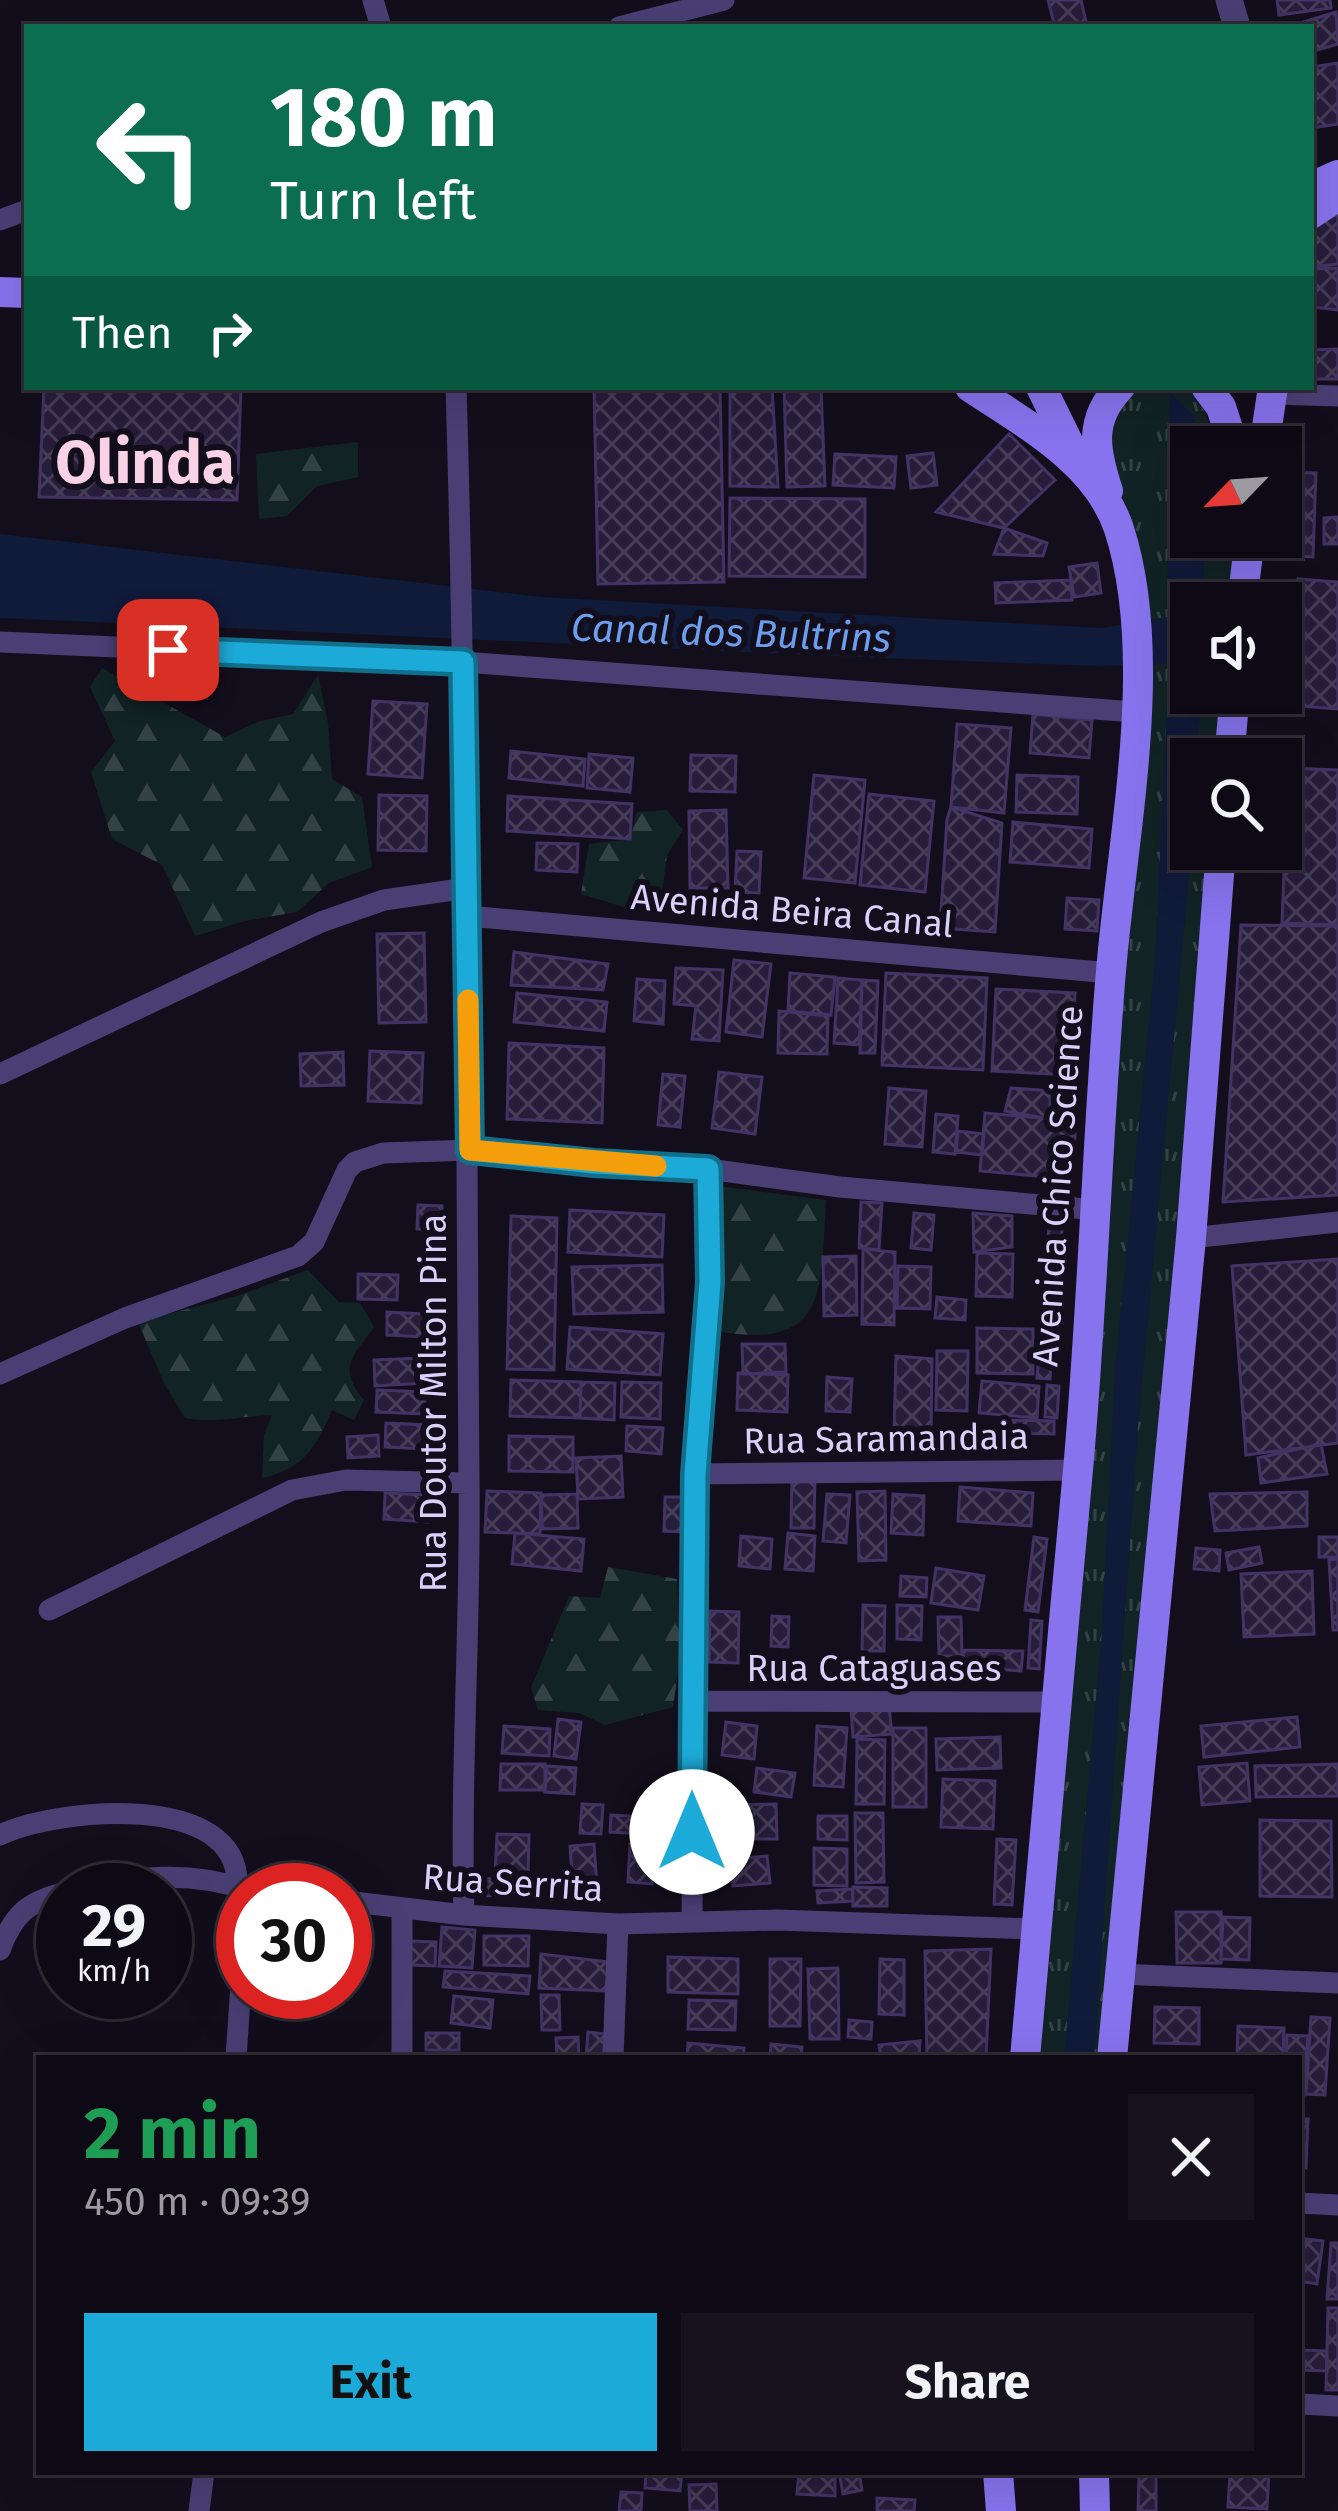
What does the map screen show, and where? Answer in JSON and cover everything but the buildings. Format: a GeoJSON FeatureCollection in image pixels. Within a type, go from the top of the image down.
{"type":"FeatureCollection","features":[{"type":"Feature","properties":{"kind":"main road","name":"Avenida Chico Science"},"geometry":{"type":"LineString","coordinates":[[974,390],[1079,465],[1118,524],[1137,671],[1111,973],[1078,1470],[1025,2055]]}},
{"type":"Feature","properties":{"kind":"main road"},"geometry":{"type":"LineString","coordinates":[[1042,390],[1079,465]]}},
{"type":"Feature","properties":{"kind":"main road"},"geometry":{"type":"LineString","coordinates":[[1117,390],[1094,436],[1118,524]]}},
{"type":"Feature","properties":{"kind":"main road"},"geometry":{"type":"LineString","coordinates":[[1208,390],[1227,426]]}},
{"type":"Feature","properties":{"kind":"main road"},"geometry":{"type":"LineString","coordinates":[[1267,426],[1272,390]]}},
{"type":"Feature","properties":{"kind":"main road"},"geometry":{"type":"LineString","coordinates":[[1112,2055],[1191,1238],[1219,870]]}},
{"type":"Feature","properties":{"kind":"main road"},"geometry":{"type":"LineString","coordinates":[[998,2475],[1001,2511]]}},
{"type":"Feature","properties":{"kind":"main road"},"geometry":{"type":"LineString","coordinates":[[1094,2475],[1095,2511]]}},
{"type":"Feature","properties":{"kind":"street"},"geometry":{"type":"LineString","coordinates":[[632,24],[724,0]]}},
{"type":"Feature","properties":{"kind":"street","name":"Rua Doutor Milton Pina"},"geometry":{"type":"LineString","coordinates":[[456,390],[470,1150],[469,1483],[461,1785],[464,1915]]}},
{"type":"Feature","properties":{"kind":"street"},"geometry":{"type":"LineString","coordinates":[[1272,390],[1338,396]]}},
{"type":"Feature","properties":{"kind":"street"},"geometry":{"type":"LineString","coordinates":[[0,642],[463,656],[1135,712]]}},
{"type":"Feature","properties":{"kind":"street"},"geometry":{"type":"LineString","coordinates":[[0,1074],[321,922],[384,900],[467,888]]}},
{"type":"Feature","properties":{"kind":"street","name":"Avenida Beira Canal"},"geometry":{"type":"LineString","coordinates":[[467,916],[1111,973]]}},
{"type":"Feature","properties":{"kind":"street"},"geometry":{"type":"LineString","coordinates":[[0,1374],[125,1318],[298,1256],[314,1242],[341,1178],[355,1162],[383,1153],[470,1150],[708,1169],[1098,1210]]}},
{"type":"Feature","properties":{"kind":"street"},"geometry":{"type":"LineString","coordinates":[[692,1920],[695,1474],[710,1282],[708,1169]]}},
{"type":"Feature","properties":{"kind":"street"},"geometry":{"type":"LineString","coordinates":[[1191,1238],[1338,1222]]}},
{"type":"Feature","properties":{"kind":"street","name":"Rua Saramandaia"},"geometry":{"type":"LineString","coordinates":[[695,1474],[1078,1470]]}},
{"type":"Feature","properties":{"kind":"street"},"geometry":{"type":"LineString","coordinates":[[49,1610],[292,1490],[346,1480],[469,1483]]}},
{"type":"Feature","properties":{"kind":"street","name":"Rua Cataguases"},"geometry":{"type":"LineString","coordinates":[[694,1701],[1054,1702]]}},
{"type":"Feature","properties":{"kind":"street"},"geometry":{"type":"LineString","coordinates":[[0,1835],[58,1816],[152,1816],[201,1828],[231,1852],[235,1863]]}},
{"type":"Feature","properties":{"kind":"street"},"geometry":{"type":"LineString","coordinates":[[0,1950],[12,1923],[27,1905],[36,1902]]}},
{"type":"Feature","properties":{"kind":"street","name":"Rua Serrita"},"geometry":{"type":"LineString","coordinates":[[372,1904],[618,1924],[692,1920],[1035,1929]]}},
{"type":"Feature","properties":{"kind":"street"},"geometry":{"type":"LineString","coordinates":[[402,1908],[402,2055]]}},
{"type":"Feature","properties":{"kind":"street"},"geometry":{"type":"LineString","coordinates":[[613,2055],[618,1924]]}},
{"type":"Feature","properties":{"kind":"street"},"geometry":{"type":"LineString","coordinates":[[1118,1974],[1338,1983]]}},
{"type":"Feature","properties":{"kind":"street"},"geometry":{"type":"LineString","coordinates":[[236,2055],[239,2019]]}},
{"type":"Feature","properties":{"kind":"street"},"geometry":{"type":"LineString","coordinates":[[1302,2203],[1338,2205]]}},
{"type":"Feature","properties":{"kind":"street"},"geometry":{"type":"LineString","coordinates":[[1302,2404],[1338,2406]]}},
{"type":"Feature","properties":{"kind":"street"},"geometry":{"type":"LineString","coordinates":[[200,2511],[204,2475]]}},
{"type":"Feature","properties":{"kind":"green space"},"geometry":{"type":"Polygon","coordinates":[[[1130,390],[1185,390],[1198,400],[1210,426],[1170,426],[1170,558],[1234,558],[1235,582],[1170,582],[1170,714],[1225,714],[1222,738],[1170,738],[1170,870],[1210,870],[1104,2055],[1035,2055],[1146,588],[1132,521],[1103,445],[1130,390]]]}},
{"type":"Feature","properties":{"kind":"green space"},"geometry":{"type":"Polygon","coordinates":[[[358,442],[358,477],[317,486],[287,516],[259,519],[256,454],[358,442]]]}},
{"type":"Feature","properties":{"kind":"green space"},"geometry":{"type":"Polygon","coordinates":[[[102,668],[225,737],[260,721],[293,714],[318,675],[332,779],[362,797],[372,867],[329,883],[297,912],[195,936],[162,865],[112,839],[91,772],[115,741],[90,687],[102,668]]]}},
{"type":"Feature","properties":{"kind":"green space"},"geometry":{"type":"Polygon","coordinates":[[[667,810],[683,830],[667,855],[661,900],[627,908],[581,894],[589,844],[630,839],[637,812],[667,810]]]}},
{"type":"Feature","properties":{"kind":"green space"},"geometry":{"type":"Polygon","coordinates":[[[718,1186],[826,1200],[819,1284],[801,1321],[783,1331],[721,1332],[718,1186]]]}},
{"type":"Feature","properties":{"kind":"green space"},"geometry":{"type":"Polygon","coordinates":[[[308,1270],[339,1302],[360,1303],[374,1327],[351,1362],[351,1379],[364,1400],[354,1420],[332,1410],[299,1462],[262,1478],[264,1435],[272,1415],[185,1418],[138,1322],[240,1295],[308,1270]]]}},
{"type":"Feature","properties":{"kind":"green space"},"geometry":{"type":"Polygon","coordinates":[[[608,1567],[677,1579],[680,1657],[673,1707],[605,1725],[579,1713],[538,1710],[531,1688],[569,1596],[600,1598],[608,1567]]]}},
{"type":"Feature","properties":{"kind":"water","name":"Canal dos Bultrins"},"geometry":{"type":"Polygon","coordinates":[[[1170,392],[1195,417],[1196,426],[1170,426],[1170,558],[1204,558],[1204,582],[1170,582],[1170,714],[1200,714],[1198,738],[1170,738],[1170,870],[1189,870],[1138,1427],[1094,2055],[1064,2055],[1102,1632],[1115,1371],[1155,960],[1169,664],[963,661],[0,618],[0,534],[542,597],[1101,628],[1167,617],[1170,392]]]}},
{"type":"Feature","properties":{"kind":"slow traffic"},"geometry":{"type":"LineString","coordinates":[[468,1000],[470,1150],[656,1166]]}},
{"type":"Feature","properties":{"kind":"district","name":"Olinda"},"geometry":{"type":"Point","coordinates":[145,463]}},
{"type":"Feature","properties":{"kind":"route"},"geometry":{"type":"LineString","coordinates":[[168,650],[463,662],[470,1150],[708,1169],[710,1282],[695,1474],[692,1832]]}}]}
